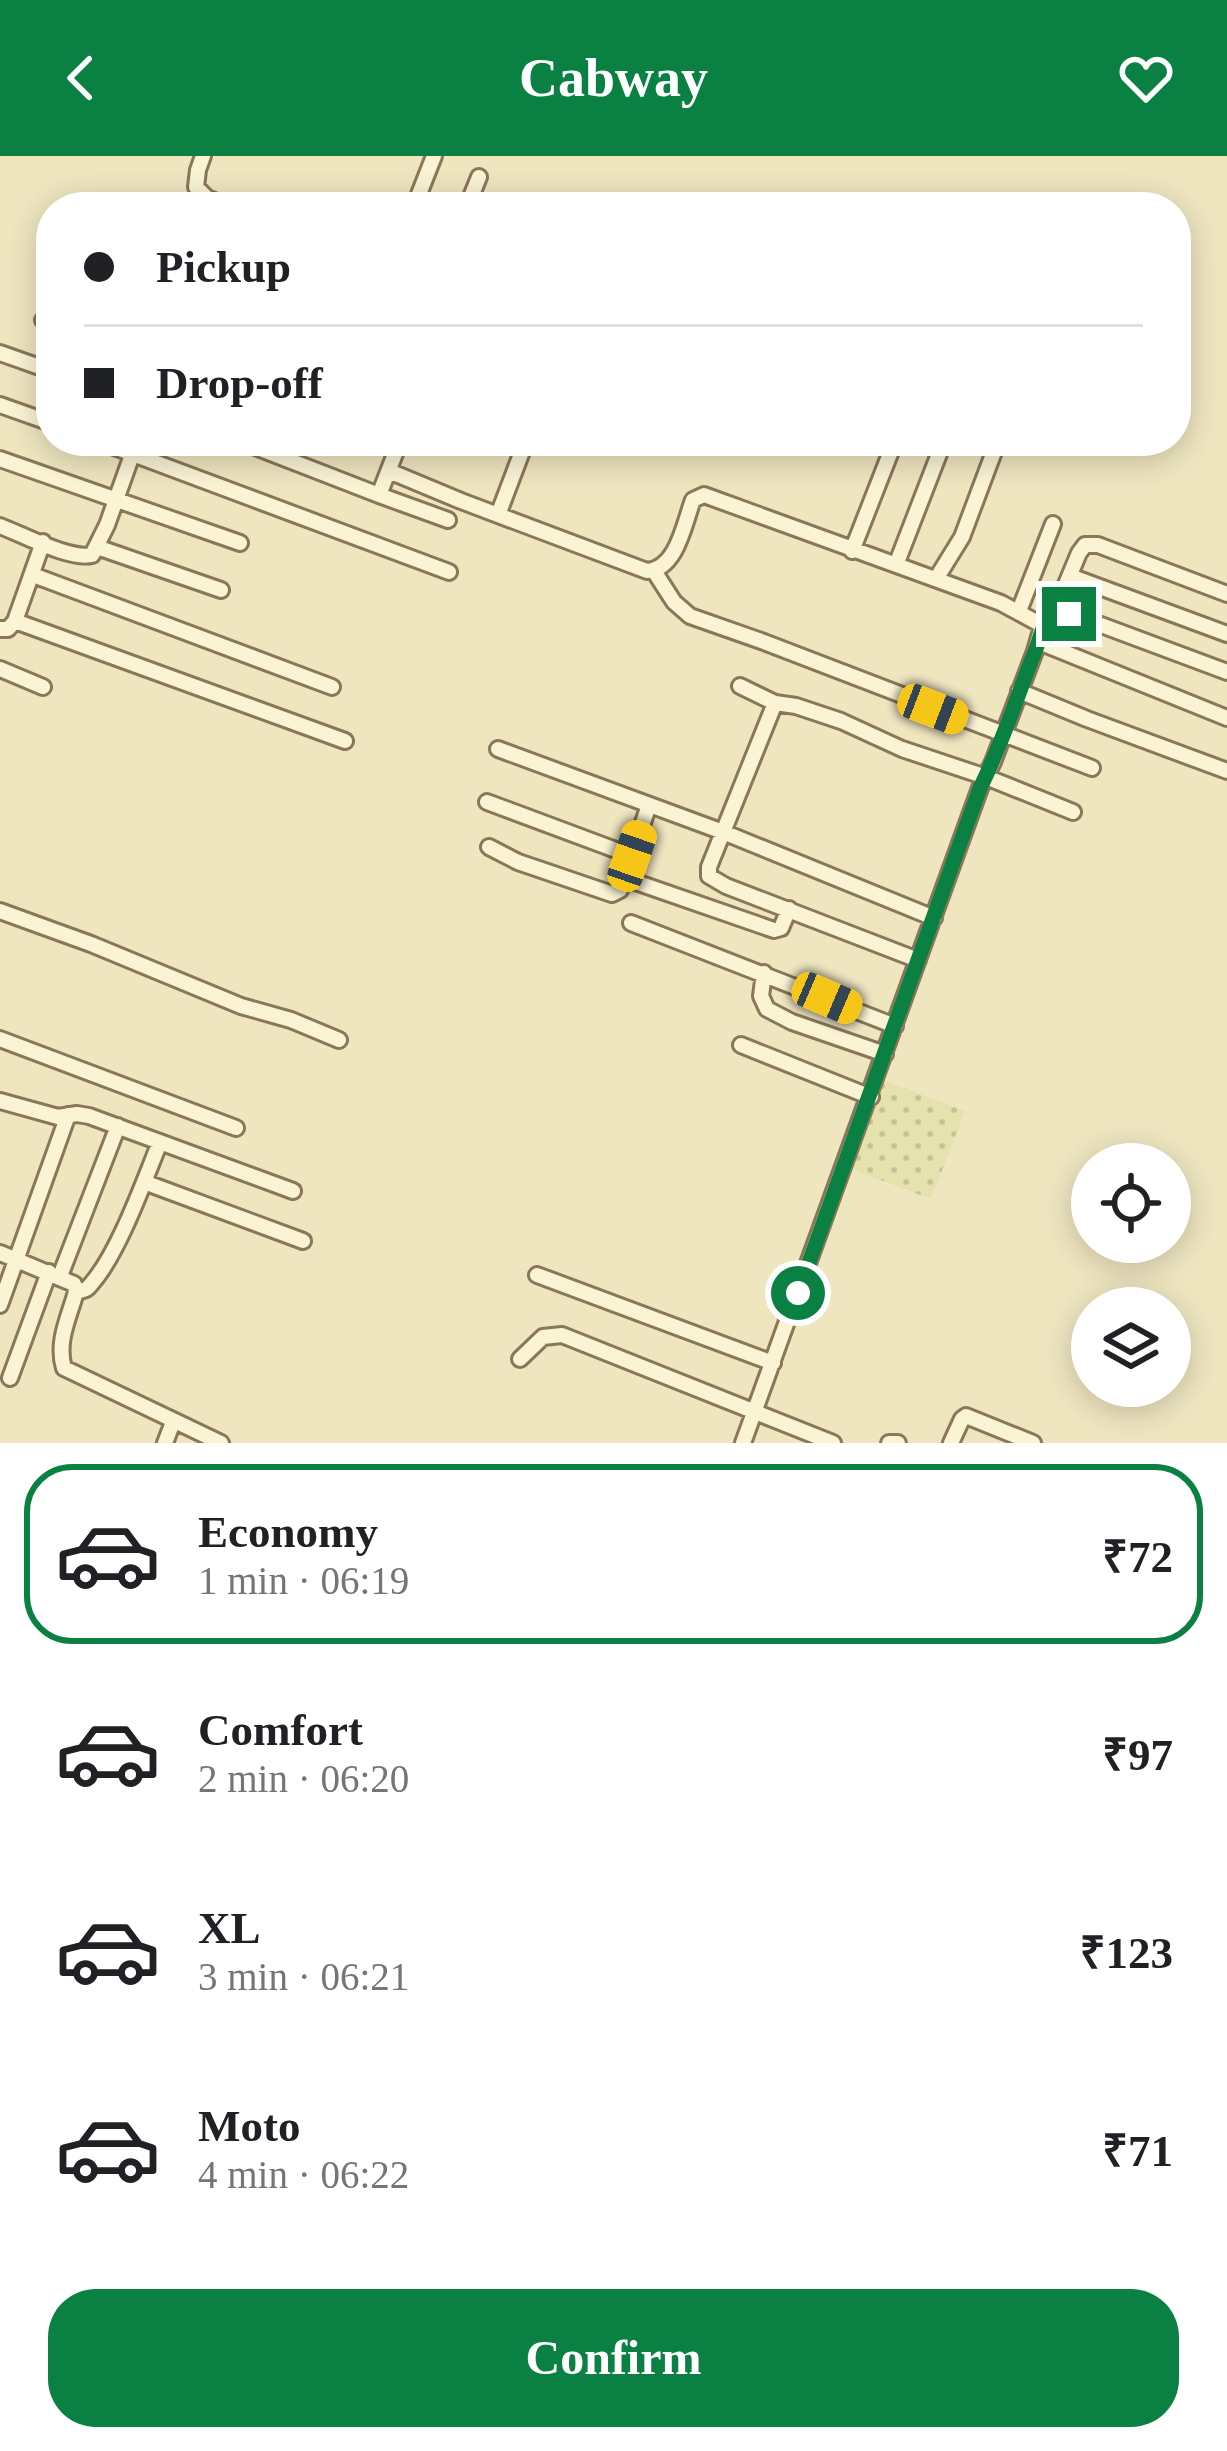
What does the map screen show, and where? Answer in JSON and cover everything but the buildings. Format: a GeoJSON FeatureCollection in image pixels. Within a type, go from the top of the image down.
{"type":"FeatureCollection","features":[{"type":"Feature","properties":{"kind":"street"},"geometry":{"type":"LineString","coordinates":[[201,192],[196,187],[203,156]]}},
{"type":"Feature","properties":{"kind":"street"},"geometry":{"type":"LineString","coordinates":[[420,192],[434,156]]}},
{"type":"Feature","properties":{"kind":"street"},"geometry":{"type":"LineString","coordinates":[[473,192],[479,177]]}},
{"type":"Feature","properties":{"kind":"street"},"geometry":{"type":"LineString","coordinates":[[0,353],[36,366]]}},
{"type":"Feature","properties":{"kind":"street"},"geometry":{"type":"LineString","coordinates":[[0,405],[36,418]]}},
{"type":"Feature","properties":{"kind":"street"},"geometry":{"type":"LineString","coordinates":[[0,526],[81,557],[92,555],[132,456]]}},
{"type":"Feature","properties":{"kind":"street"},"geometry":{"type":"LineString","coordinates":[[155,456],[449,572]]}},
{"type":"Feature","properties":{"kind":"street"},"geometry":{"type":"LineString","coordinates":[[278,456],[448,520]]}},
{"type":"Feature","properties":{"kind":"street"},"geometry":{"type":"LineString","coordinates":[[379,496],[392,456]]}},
{"type":"Feature","properties":{"kind":"street"},"geometry":{"type":"LineString","coordinates":[[498,514],[520,456]]}},
{"type":"Feature","properties":{"kind":"street"},"geometry":{"type":"LineString","coordinates":[[852,551],[889,456]]}},
{"type":"Feature","properties":{"kind":"street"},"geometry":{"type":"LineString","coordinates":[[896,565],[938,456]]}},
{"type":"Feature","properties":{"kind":"street"},"geometry":{"type":"LineString","coordinates":[[936,579],[962,537],[992,456]]}},
{"type":"Feature","properties":{"kind":"street"},"geometry":{"type":"LineString","coordinates":[[0,459],[240,543]]}},
{"type":"Feature","properties":{"kind":"street"},"geometry":{"type":"LineString","coordinates":[[389,471],[654,571],[690,616],[1092,768]]}},
{"type":"Feature","properties":{"kind":"street"},"geometry":{"type":"LineString","coordinates":[[654,571],[669,560],[693,500],[709,496],[1018,611],[1085,619],[1227,672]]}},
{"type":"Feature","properties":{"kind":"street"},"geometry":{"type":"LineString","coordinates":[[1018,611],[1053,524]]}},
{"type":"Feature","properties":{"kind":"street"},"geometry":{"type":"LineString","coordinates":[[0,628],[15,621],[44,542]]}},
{"type":"Feature","properties":{"kind":"street"},"geometry":{"type":"LineString","coordinates":[[743,1443],[986,777],[1079,553],[1091,544],[1227,594]]}},
{"type":"Feature","properties":{"kind":"street"},"geometry":{"type":"LineString","coordinates":[[97,548],[221,590]]}},
{"type":"Feature","properties":{"kind":"street"},"geometry":{"type":"LineString","coordinates":[[32,574],[332,686]]}},
{"type":"Feature","properties":{"kind":"street"},"geometry":{"type":"LineString","coordinates":[[1070,577],[1227,634]]}},
{"type":"Feature","properties":{"kind":"street"},"geometry":{"type":"LineString","coordinates":[[15,621],[345,741]]}},
{"type":"Feature","properties":{"kind":"street"},"geometry":{"type":"LineString","coordinates":[[1039,642],[1227,718]]}},
{"type":"Feature","properties":{"kind":"street"},"geometry":{"type":"LineString","coordinates":[[0,669],[43,687]]}},
{"type":"Feature","properties":{"kind":"street"},"geometry":{"type":"LineString","coordinates":[[740,686],[1073,812]]}},
{"type":"Feature","properties":{"kind":"street"},"geometry":{"type":"LineString","coordinates":[[1019,691],[1227,771]]}},
{"type":"Feature","properties":{"kind":"street"},"geometry":{"type":"LineString","coordinates":[[775,703],[709,876],[918,960]]}},
{"type":"Feature","properties":{"kind":"street"},"geometry":{"type":"LineString","coordinates":[[498,749],[934,917]]}},
{"type":"Feature","properties":{"kind":"street"},"geometry":{"type":"LineString","coordinates":[[488,802],[632,856]]}},
{"type":"Feature","properties":{"kind":"street"},"geometry":{"type":"LineString","coordinates":[[489,847],[533,868],[612,894],[620,890],[649,805]]}},
{"type":"Feature","properties":{"kind":"street"},"geometry":{"type":"LineString","coordinates":[[624,878],[774,930],[781,928],[789,909]]}},
{"type":"Feature","properties":{"kind":"street"},"geometry":{"type":"LineString","coordinates":[[0,911],[339,1040]]}},
{"type":"Feature","properties":{"kind":"street"},"geometry":{"type":"LineString","coordinates":[[632,922],[895,1026]]}},
{"type":"Feature","properties":{"kind":"street"},"geometry":{"type":"LineString","coordinates":[[764,973],[761,996],[766,1009],[885,1054]]}},
{"type":"Feature","properties":{"kind":"street"},"geometry":{"type":"LineString","coordinates":[[0,1039],[236,1128]]}},
{"type":"Feature","properties":{"kind":"street"},"geometry":{"type":"LineString","coordinates":[[741,1046],[871,1097]]}},
{"type":"Feature","properties":{"kind":"street"},"geometry":{"type":"LineString","coordinates":[[1,1104],[58,1117],[89,1116],[293,1191]]}},
{"type":"Feature","properties":{"kind":"street"},"geometry":{"type":"LineString","coordinates":[[0,1305],[68,1115]]}},
{"type":"Feature","properties":{"kind":"street"},"geometry":{"type":"LineString","coordinates":[[10,1378],[118,1126]]}},
{"type":"Feature","properties":{"kind":"street"},"geometry":{"type":"LineString","coordinates":[[76,1292],[95,1279],[160,1142]]}},
{"type":"Feature","properties":{"kind":"street"},"geometry":{"type":"LineString","coordinates":[[144,1182],[303,1241]]}},
{"type":"Feature","properties":{"kind":"street"},"geometry":{"type":"LineString","coordinates":[[0,1252],[74,1284],[76,1292],[61,1340],[64,1368],[221,1443]]}},
{"type":"Feature","properties":{"kind":"street"},"geometry":{"type":"LineString","coordinates":[[537,1275],[772,1364]]}},
{"type":"Feature","properties":{"kind":"street"},"geometry":{"type":"LineString","coordinates":[[520,1359],[543,1337],[556,1334],[833,1443]]}},
{"type":"Feature","properties":{"kind":"street"},"geometry":{"type":"LineString","coordinates":[[951,1443],[966,1416],[1033,1443]]}},
{"type":"Feature","properties":{"kind":"street"},"geometry":{"type":"LineString","coordinates":[[165,1443],[173,1422]]}},
{"type":"Feature","properties":{"kind":"street"},"geometry":{"type":"LineString","coordinates":[[889,1443],[898,1443]]}},
{"type":"Feature","properties":{"kind":"shaded area"},"geometry":{"type":"Polygon","coordinates":[[[883,1080],[965,1111],[931,1199],[849,1168],[883,1080]]]}},
{"type":"Feature","properties":{"kind":"route"},"geometry":{"type":"LineString","coordinates":[[798,1293],[1043,623],[1054,613],[1069,614]]}}]}
